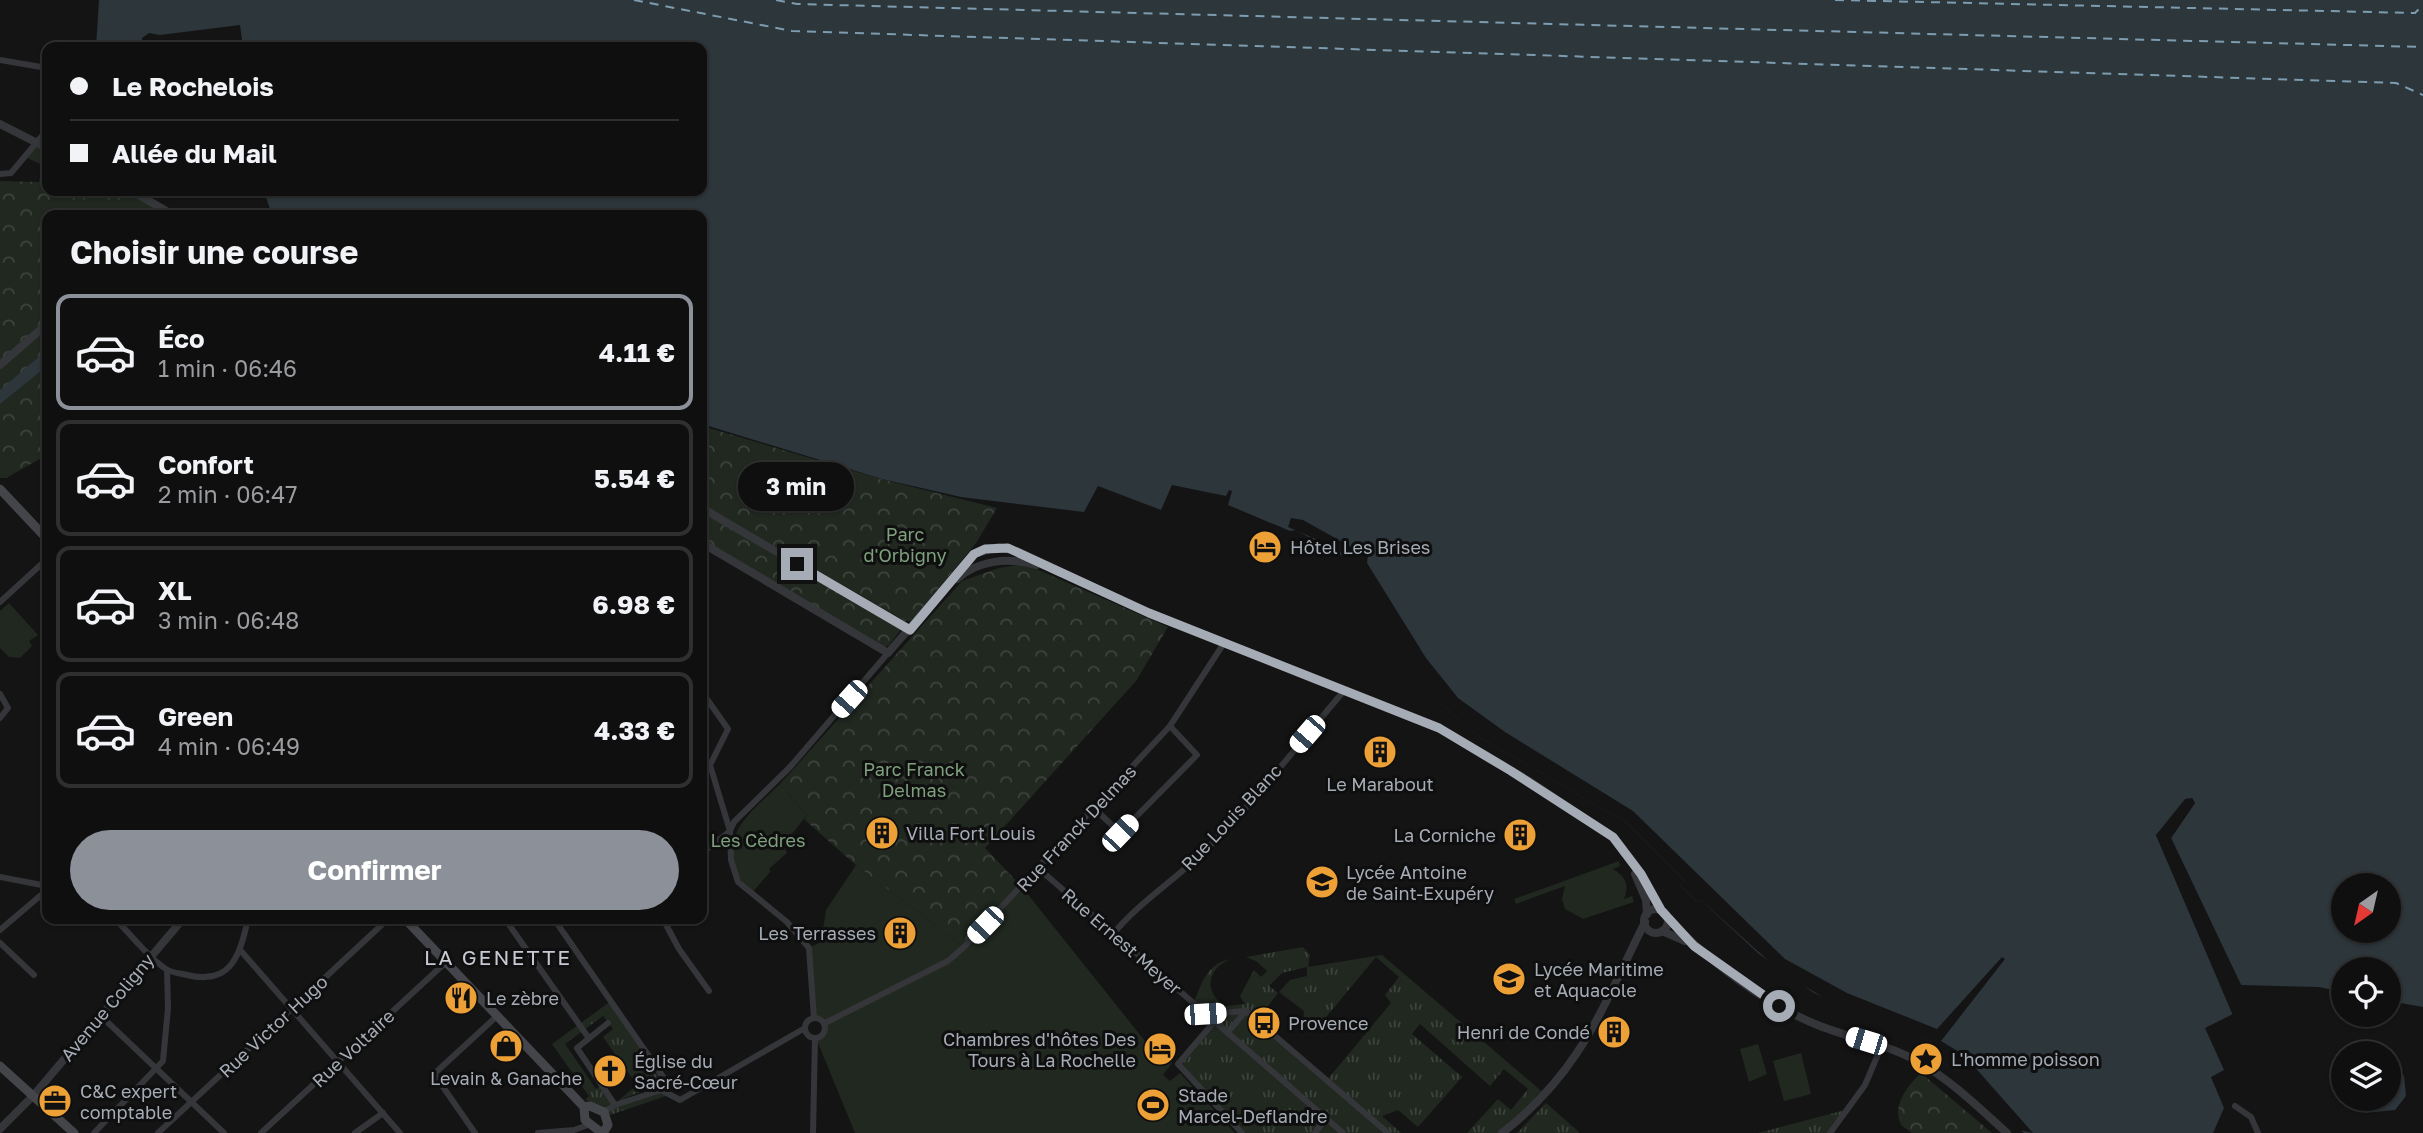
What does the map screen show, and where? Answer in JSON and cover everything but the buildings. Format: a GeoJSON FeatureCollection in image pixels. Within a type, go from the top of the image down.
{"type":"FeatureCollection","features":[{"type":"Feature","properties":{"kind":"main road"},"geometry":{"type":"LineString","coordinates":[[0,489],[42,534]]}},
{"type":"Feature","properties":{"kind":"main road"},"geometry":{"type":"LineString","coordinates":[[410,924],[584,1107]]}},
{"type":"Feature","properties":{"kind":"main road"},"geometry":{"type":"LineString","coordinates":[[0,1066],[74,1133]]}},
{"type":"Feature","properties":{"kind":"main road"},"geometry":{"type":"LineString","coordinates":[[590,1106],[604,1112],[608,1125],[604,1133],[588,1125],[582,1113],[584,1107],[590,1106]]}},
{"type":"Feature","properties":{"kind":"street"},"geometry":{"type":"LineString","coordinates":[[0,60],[42,67]]}},
{"type":"Feature","properties":{"kind":"street"},"geometry":{"type":"LineString","coordinates":[[0,124],[42,146]]}},
{"type":"Feature","properties":{"kind":"street"},"geometry":{"type":"LineString","coordinates":[[0,174],[11,173],[42,135]]}},
{"type":"Feature","properties":{"kind":"street"},"geometry":{"type":"LineString","coordinates":[[141,196],[164,210]]}},
{"type":"Feature","properties":{"kind":"street"},"geometry":{"type":"LineString","coordinates":[[0,365],[42,328]]}},
{"type":"Feature","properties":{"kind":"street"},"geometry":{"type":"LineString","coordinates":[[707,511],[910,630]]}},
{"type":"Feature","properties":{"kind":"street"},"geometry":{"type":"LineString","coordinates":[[707,546],[888,653]]}},
{"type":"Feature","properties":{"kind":"street"},"geometry":{"type":"LineString","coordinates":[[707,849],[730,831],[734,822],[790,767],[947,588],[965,562],[985,549],[1008,548],[1224,643],[1427,723],[1589,819],[1619,842],[1668,919],[1694,946],[1749,987],[1801,1018],[1882,1045],[1940,1076],[2007,1133]]}},
{"type":"Feature","properties":{"kind":"street"},"geometry":{"type":"LineString","coordinates":[[947,588],[970,569],[988,563],[1019,561],[1056,571]]}},
{"type":"Feature","properties":{"kind":"street"},"geometry":{"type":"LineString","coordinates":[[0,602],[42,564]]}},
{"type":"Feature","properties":{"kind":"street","name":"Rue Franck Delmas"},"geometry":{"type":"LineString","coordinates":[[825,1023],[948,961],[1038,869],[1170,726],[1224,643]]}},
{"type":"Feature","properties":{"kind":"street","name":"Rue Louis Blanc"},"geometry":{"type":"LineString","coordinates":[[1113,934],[1132,911],[1196,859],[1343,692]]}},
{"type":"Feature","properties":{"kind":"street"},"geometry":{"type":"LineString","coordinates":[[0,694],[8,705],[0,718]]}},
{"type":"Feature","properties":{"kind":"street"},"geometry":{"type":"LineString","coordinates":[[707,699],[728,729],[710,765]]}},
{"type":"Feature","properties":{"kind":"street"},"geometry":{"type":"LineString","coordinates":[[1094,808],[1120,833],[1197,755],[1170,726]]}},
{"type":"Feature","properties":{"kind":"street"},"geometry":{"type":"LineString","coordinates":[[707,762],[730,831],[731,860],[738,882],[788,922],[810,948],[814,1018]]}},
{"type":"Feature","properties":{"kind":"street"},"geometry":{"type":"LineString","coordinates":[[1628,855],[1646,900],[1646,918],[1658,931],[1694,946]]}},
{"type":"Feature","properties":{"kind":"street","name":"Rue Ernest Meyer"},"geometry":{"type":"LineString","coordinates":[[1038,869],[1343,1133]]}},
{"type":"Feature","properties":{"kind":"street"},"geometry":{"type":"LineString","coordinates":[[0,877],[42,887]]}},
{"type":"Feature","properties":{"kind":"street"},"geometry":{"type":"LineString","coordinates":[[0,930],[42,892]]}},
{"type":"Feature","properties":{"kind":"street"},"geometry":{"type":"LineString","coordinates":[[1503,1133],[1539,1103],[1564,1075],[1595,1024],[1646,918],[1653,910],[1661,910]]}},
{"type":"Feature","properties":{"kind":"street"},"geometry":{"type":"LineString","coordinates":[[1628,959],[1642,940],[1658,931],[1668,919]]}},
{"type":"Feature","properties":{"kind":"street"},"geometry":{"type":"LineString","coordinates":[[121,924],[167,970],[197,978],[218,975],[234,963],[241,951],[247,924]]}},
{"type":"Feature","properties":{"kind":"street","name":"Avenue Coligny"},"geometry":{"type":"LineString","coordinates":[[0,1129],[33,1096],[179,924]]}},
{"type":"Feature","properties":{"kind":"street","name":"Rue Victor Hugo"},"geometry":{"type":"LineString","coordinates":[[158,1133],[383,924]]}},
{"type":"Feature","properties":{"kind":"street"},"geometry":{"type":"LineString","coordinates":[[509,924],[588,1037]]}},
{"type":"Feature","properties":{"kind":"street"},"geometry":{"type":"LineString","coordinates":[[557,924],[664,1078],[661,1090]]}},
{"type":"Feature","properties":{"kind":"street"},"geometry":{"type":"LineString","coordinates":[[666,924],[679,949],[709,991]]}},
{"type":"Feature","properties":{"kind":"street"},"geometry":{"type":"LineString","coordinates":[[0,943],[34,975]]}},
{"type":"Feature","properties":{"kind":"street"},"geometry":{"type":"LineString","coordinates":[[241,951],[400,1133]]}},
{"type":"Feature","properties":{"kind":"street","name":"Rue Voltaire"},"geometry":{"type":"LineString","coordinates":[[261,1133],[446,962]]}},
{"type":"Feature","properties":{"kind":"street"},"geometry":{"type":"LineString","coordinates":[[94,1133],[163,1061],[168,1008],[167,970]]}},
{"type":"Feature","properties":{"kind":"street"},"geometry":{"type":"LineString","coordinates":[[1227,1033],[1246,1011]]}},
{"type":"Feature","properties":{"kind":"street"},"geometry":{"type":"LineString","coordinates":[[1205,1014],[1246,1011],[1388,1133]]}},
{"type":"Feature","properties":{"kind":"street"},"geometry":{"type":"LineString","coordinates":[[100,1015],[224,1133]]}},
{"type":"Feature","properties":{"kind":"street"},"geometry":{"type":"LineString","coordinates":[[475,1133],[434,1074],[497,1016]]}},
{"type":"Feature","properties":{"kind":"street"},"geometry":{"type":"LineString","coordinates":[[814,1018],[825,1023],[824,1034],[815,1038]]}},
{"type":"Feature","properties":{"kind":"street"},"geometry":{"type":"LineString","coordinates":[[604,1112],[615,1105],[661,1090],[680,1100],[805,1028],[809,1020],[814,1018]]}},
{"type":"Feature","properties":{"kind":"street"},"geometry":{"type":"LineString","coordinates":[[1214,1022],[1178,1064],[1242,1133]]}},
{"type":"Feature","properties":{"kind":"street"},"geometry":{"type":"LineString","coordinates":[[608,1023],[579,1044],[578,1050],[615,1105]]}},
{"type":"Feature","properties":{"kind":"street"},"geometry":{"type":"LineString","coordinates":[[805,1028],[807,1034],[815,1038]]}},
{"type":"Feature","properties":{"kind":"street"},"geometry":{"type":"LineString","coordinates":[[813,1133],[815,1038]]}},
{"type":"Feature","properties":{"kind":"street"},"geometry":{"type":"LineString","coordinates":[[1830,1133],[1866,1085],[1882,1045]]}},
{"type":"Feature","properties":{"kind":"street"},"geometry":{"type":"LineString","coordinates":[[2235,1106],[2251,1117],[2258,1133]]}},
{"type":"Feature","properties":{"kind":"street"},"geometry":{"type":"LineString","coordinates":[[355,1133],[383,1113]]}},
{"type":"Feature","properties":{"kind":"street"},"geometry":{"type":"LineString","coordinates":[[1315,1133],[1326,1118]]}},
{"type":"Feature","properties":{"kind":"street"},"geometry":{"type":"LineString","coordinates":[[538,1133],[574,1130],[588,1125]]}},
{"type":"Feature","properties":{"kind":"green space"},"geometry":{"type":"Polygon","coordinates":[[[36,146],[42,149],[42,165],[27,158],[36,146]]]}},
{"type":"Feature","properties":{"kind":"green space"},"geometry":{"type":"Polygon","coordinates":[[[42,169],[42,196],[136,196],[160,210],[42,210],[42,458],[6,478],[0,478],[0,181],[39,182],[42,169]]]}},
{"type":"Feature","properties":{"kind":"green space","name":"Parc d'Orbigny"},"geometry":{"type":"Polygon","coordinates":[[[707,427],[881,479],[997,508],[976,543],[912,621],[905,621],[707,507],[707,427]]]}},
{"type":"Feature","properties":{"kind":"green space"},"geometry":{"type":"Polygon","coordinates":[[[707,514],[902,628],[889,645],[883,648],[707,544],[707,514]]]}},
{"type":"Feature","properties":{"kind":"green space","name":"Parc Franck Delmas"},"geometry":{"type":"Polygon","coordinates":[[[1018,565],[1034,568],[1168,627],[1136,681],[985,848],[1022,887],[964,947],[857,866],[806,821],[804,819],[807,815],[780,784],[962,581],[999,568],[1018,565]]]}},
{"type":"Feature","properties":{"kind":"green space"},"geometry":{"type":"Polygon","coordinates":[[[9,603],[38,635],[29,641],[32,646],[20,658],[9,657],[0,648],[0,611],[9,603]]]}},
{"type":"Feature","properties":{"kind":"green space","name":"Les Cèdres"},"geometry":{"type":"Polygon","coordinates":[[[780,784],[807,815],[783,845],[787,853],[769,869],[771,871],[751,894],[733,861],[732,846],[736,833],[754,808],[780,784]]]}},
{"type":"Feature","properties":{"kind":"green space"},"geometry":{"type":"Polygon","coordinates":[[[1619,861],[1620,866],[1613,869],[1625,881],[1624,899],[1632,896],[1634,902],[1583,919],[1565,909],[1562,899],[1565,886],[1516,904],[1514,899],[1619,861]]]}},
{"type":"Feature","properties":{"kind":"green space"},"geometry":{"type":"Polygon","coordinates":[[[856,865],[964,947],[1022,887],[1153,1051],[1172,1063],[1163,1075],[1170,1081],[1180,1073],[1235,1133],[855,1133],[816,1038],[824,1034],[826,1027],[823,1021],[814,1018],[809,948],[821,942],[826,910],[856,865]]]}},
{"type":"Feature","properties":{"kind":"green space"},"geometry":{"type":"Polygon","coordinates":[[[1303,947],[1310,955],[1308,967],[1382,955],[1546,1095],[1502,1133],[1467,1133],[1498,1099],[1511,1110],[1528,1089],[1504,1069],[1490,1086],[1420,1024],[1412,1034],[1462,1077],[1418,1127],[1398,1110],[1382,1116],[1401,1133],[1242,1133],[1178,1064],[1213,1022],[1193,1004],[1211,969],[1231,959],[1217,968],[1211,981],[1213,994],[1226,1006],[1245,1004],[1240,996],[1254,970],[1261,977],[1267,971],[1256,961],[1246,957],[1303,947]],[[1376,957],[1312,1034],[1303,1027],[1304,1011],[1279,992],[1290,980],[1307,976],[1307,967],[1282,973],[1269,986],[1278,993],[1257,1020],[1327,1080],[1391,1003],[1385,995],[1399,977],[1376,957]]]}},
{"type":"Feature","properties":{"kind":"green space"},"geometry":{"type":"Polygon","coordinates":[[[611,1001],[664,1082],[618,1101],[637,1085],[603,1037],[613,1029],[603,1016],[565,1044],[596,1089],[601,1085],[615,1104],[661,1090],[669,1095],[610,1115],[603,1106],[585,1100],[589,1096],[552,1044],[611,1001]]]}},
{"type":"Feature","properties":{"kind":"green space"},"geometry":{"type":"Polygon","coordinates":[[[1758,1044],[1767,1074],[1749,1082],[1740,1049],[1758,1044]]]}},
{"type":"Feature","properties":{"kind":"green space"},"geometry":{"type":"Polygon","coordinates":[[[1801,1053],[1811,1094],[1784,1101],[1773,1061],[1801,1053]]]}},
{"type":"Feature","properties":{"kind":"green space"},"geometry":{"type":"Polygon","coordinates":[[[1921,1073],[1992,1133],[1912,1133],[1902,1126],[1899,1104],[1906,1090],[1921,1073]]]}},
{"type":"Feature","properties":{"kind":"green space"},"geometry":{"type":"Polygon","coordinates":[[[1546,1103],[1579,1132],[1579,1133],[1517,1133],[1546,1103]]]}},
{"type":"Feature","properties":{"kind":"green space"},"geometry":{"type":"Polygon","coordinates":[[[1849,1109],[1830,1133],[1758,1133],[1849,1109]]]}},
{"type":"Feature","properties":{"kind":"shaded area"},"geometry":{"type":"Polygon","coordinates":[[[99,0],[2423,0],[2423,1007],[2401,1003],[2401,957],[2331,957],[2331,990],[2241,985],[2171,838],[2195,803],[2192,798],[2156,835],[2233,1014],[2205,1028],[2224,1070],[2211,1077],[2224,1108],[2213,1133],[2024,1133],[1958,1071],[1923,1053],[1931,1042],[1814,993],[1759,954],[1701,900],[1697,902],[1680,885],[1684,880],[1627,823],[1479,737],[1441,704],[1361,562],[1342,556],[1296,530],[1290,531],[1228,505],[1232,491],[1229,490],[1226,496],[1172,485],[1161,510],[1098,486],[1084,512],[961,497],[882,479],[707,426],[707,210],[270,210],[266,196],[707,196],[707,42],[242,42],[240,25],[160,35],[149,33],[142,38],[142,42],[96,42],[99,0]]]}},
{"type":"Feature","properties":{"kind":"shaded area"},"geometry":{"type":"Polygon","coordinates":[[[42,354],[42,370],[0,404],[0,390],[42,354]]]}},
{"type":"Feature","properties":{"kind":"shaded area"},"geometry":{"type":"Polygon","coordinates":[[[2401,1073],[2404,1076],[2406,1096],[2401,1102],[2401,1073]]]}},
{"type":"Feature","properties":{"kind":"pier"},"geometry":{"type":"Polygon","coordinates":[[[1291,518],[1303,520],[1355,549],[1369,547],[1367,563],[1426,658],[1458,698],[1505,732],[1633,811],[1785,959],[1847,993],[1937,1029],[2002,957],[2005,959],[1941,1041],[1964,1055],[2033,1133],[2019,1130],[1958,1071],[1923,1053],[1931,1042],[1828,1000],[1782,973],[1701,900],[1697,902],[1680,885],[1684,880],[1627,823],[1479,737],[1441,704],[1437,705],[1356,572],[1357,562],[1347,561],[1341,552],[1288,527],[1291,518]]]}},
{"type":"Feature","properties":{"kind":"pier"},"geometry":{"type":"Polygon","coordinates":[[[2192,798],[2195,803],[2171,838],[2241,985],[2237,985],[2167,839],[2190,802],[2160,835],[2236,1013],[2234,1018],[2156,835],[2185,799],[2192,798]]]}},
{"type":"Feature","properties":{"kind":"ferry route"},"geometry":{"type":"LineString","coordinates":[[634,0],[792,31],[2396,83],[2423,95]]}},
{"type":"Feature","properties":{"kind":"ferry route"},"geometry":{"type":"LineString","coordinates":[[776,0],[797,4],[2423,47]]}},
{"type":"Feature","properties":{"kind":"ferry route"},"geometry":{"type":"LineString","coordinates":[[1835,0],[2415,13],[2423,5]]}},
{"type":"Feature","properties":{"kind":"place","name":"Hôtel Les Brises"},"geometry":{"type":"Point","coordinates":[1265,547]}},
{"type":"Feature","properties":{"kind":"place","name":"Le Marabout"},"geometry":{"type":"Point","coordinates":[1380,752]}},
{"type":"Feature","properties":{"kind":"place","name":"Villa Fort Louis"},"geometry":{"type":"Point","coordinates":[882,833]}},
{"type":"Feature","properties":{"kind":"place","name":"La Corniche"},"geometry":{"type":"Point","coordinates":[1520,835]}},
{"type":"Feature","properties":{"kind":"place","name":"Lycée Antoine de Saint-Exupéry"},"geometry":{"type":"Point","coordinates":[1322,882]}},
{"type":"Feature","properties":{"kind":"place","name":"Les Terrasses"},"geometry":{"type":"Point","coordinates":[900,933]}},
{"type":"Feature","properties":{"kind":"place","name":"Lycée Maritime et Aquacole"},"geometry":{"type":"Point","coordinates":[1509,979]}},
{"type":"Feature","properties":{"kind":"place","name":"Le zèbre"},"geometry":{"type":"Point","coordinates":[461,998]}},
{"type":"Feature","properties":{"kind":"place","name":"Provence"},"geometry":{"type":"Point","coordinates":[1264,1023]}},
{"type":"Feature","properties":{"kind":"place","name":"Henri de Condé"},"geometry":{"type":"Point","coordinates":[1614,1032]}},
{"type":"Feature","properties":{"kind":"place","name":"Levain & Ganache"},"geometry":{"type":"Point","coordinates":[506,1046]}},
{"type":"Feature","properties":{"kind":"place","name":"Chambres d'hôtes Des Tours à La Rochelle"},"geometry":{"type":"Point","coordinates":[1160,1049]}},
{"type":"Feature","properties":{"kind":"place","name":"L'homme poisson"},"geometry":{"type":"Point","coordinates":[1926,1059]}},
{"type":"Feature","properties":{"kind":"place","name":"Église du Sacré-Cœur"},"geometry":{"type":"Point","coordinates":[610,1071]}},
{"type":"Feature","properties":{"kind":"place","name":"C&C expert comptable"},"geometry":{"type":"Point","coordinates":[55,1101]}},
{"type":"Feature","properties":{"kind":"place","name":"Stade Marcel-Deflandre"},"geometry":{"type":"Point","coordinates":[1153,1105]}},
{"type":"Feature","properties":{"kind":"district","name":"LA GENETTE"},"geometry":{"type":"Point","coordinates":[498,957]}},
{"type":"Feature","properties":{"kind":"route"},"geometry":{"type":"LineString","coordinates":[[797,564],[910,630],[974,554],[985,549],[1008,548],[1149,613],[1210,636],[1291,672],[1439,728],[1529,781],[1613,837],[1641,874],[1661,910],[1694,946],[1779,1006]]}}]}
